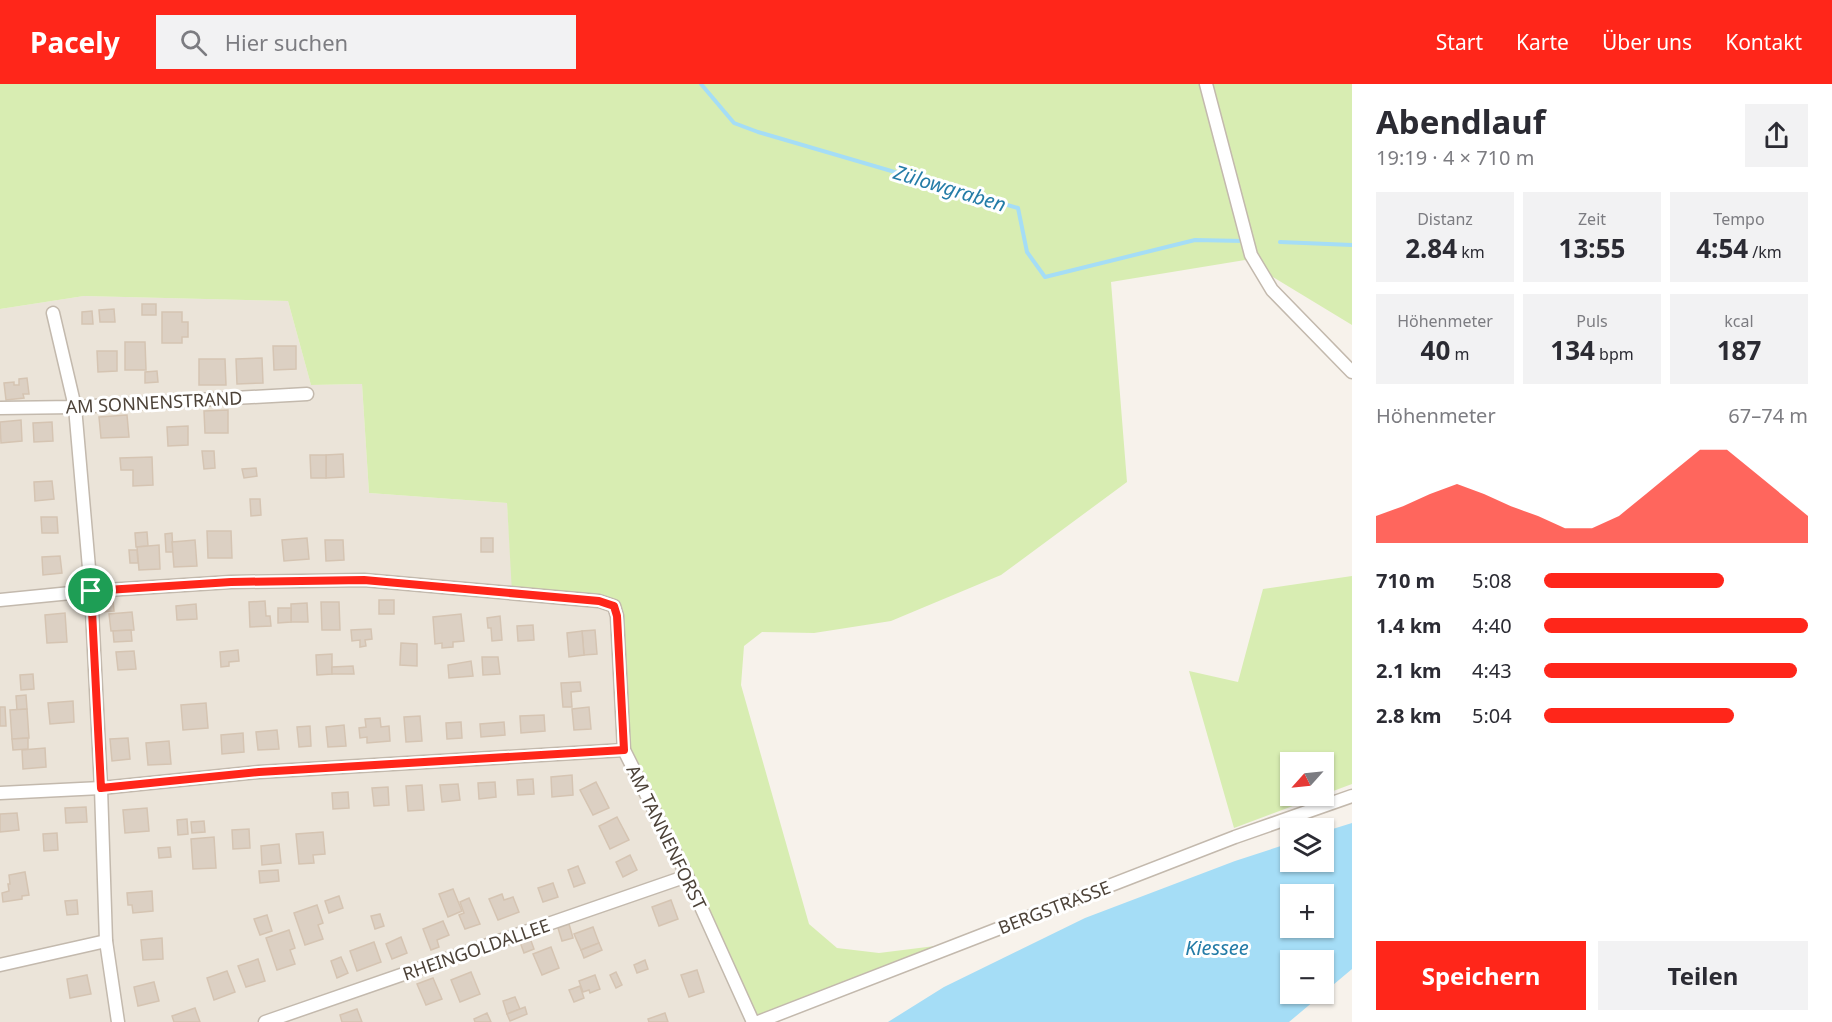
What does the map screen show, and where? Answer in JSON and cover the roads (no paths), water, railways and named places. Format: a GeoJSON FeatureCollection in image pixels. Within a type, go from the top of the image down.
{"type":"FeatureCollection","features":[{"type":"Feature","properties":{"kind":"street"},"geometry":{"type":"LineString","coordinates":[[1206,84],[1251,255],[1272,290],[1352,372]]}},
{"type":"Feature","properties":{"kind":"street"},"geometry":{"type":"LineString","coordinates":[[53,313],[75,407],[91,591],[106,941],[118,1022]]}},
{"type":"Feature","properties":{"kind":"street","name":"AM SONNENSTRAND"},"geometry":{"type":"LineString","coordinates":[[0,408],[75,407],[307,394]]}},
{"type":"Feature","properties":{"kind":"street","name":"AM TANNENFORST"},"geometry":{"type":"LineString","coordinates":[[91,591],[231,582],[364,580],[599,601],[614,606],[617,616],[624,750],[687,876],[753,1022]]}},
{"type":"Feature","properties":{"kind":"street"},"geometry":{"type":"LineString","coordinates":[[0,600],[91,591]]}},
{"type":"Feature","properties":{"kind":"street"},"geometry":{"type":"LineString","coordinates":[[0,793],[101,788],[259,772],[624,750]]}},
{"type":"Feature","properties":{"kind":"street","name":"BERGSTRASSE"},"geometry":{"type":"LineString","coordinates":[[758,1022],[1235,837],[1352,796]]}},
{"type":"Feature","properties":{"kind":"street","name":"RHEINGOLDALLEE"},"geometry":{"type":"LineString","coordinates":[[265,1022],[687,876]]}},
{"type":"Feature","properties":{"kind":"street"},"geometry":{"type":"LineString","coordinates":[[0,965],[106,941]]}},
{"type":"Feature","properties":{"kind":"water","name":"Kiessee"},"geometry":{"type":"Polygon","coordinates":[[[1352,823],[1352,969],[1334,984],[1334,950],[1280,950],[1280,1004],[1310,1004],[1289,1022],[888,1022],[944,987],[1085,918],[1280,846],[1280,872],[1334,872],[1334,829],[1352,823]]]}},
{"type":"Feature","properties":{"kind":"waterway","name":"Zülowgraben"},"geometry":{"type":"LineString","coordinates":[[701,84],[734,123],[1018,208],[1027,252],[1045,277],[1195,240],[1244,241]]}},
{"type":"Feature","properties":{"kind":"waterway","name":"Zülowgraben"},"geometry":{"type":"LineString","coordinates":[[1280,242],[1352,245]]}}]}
